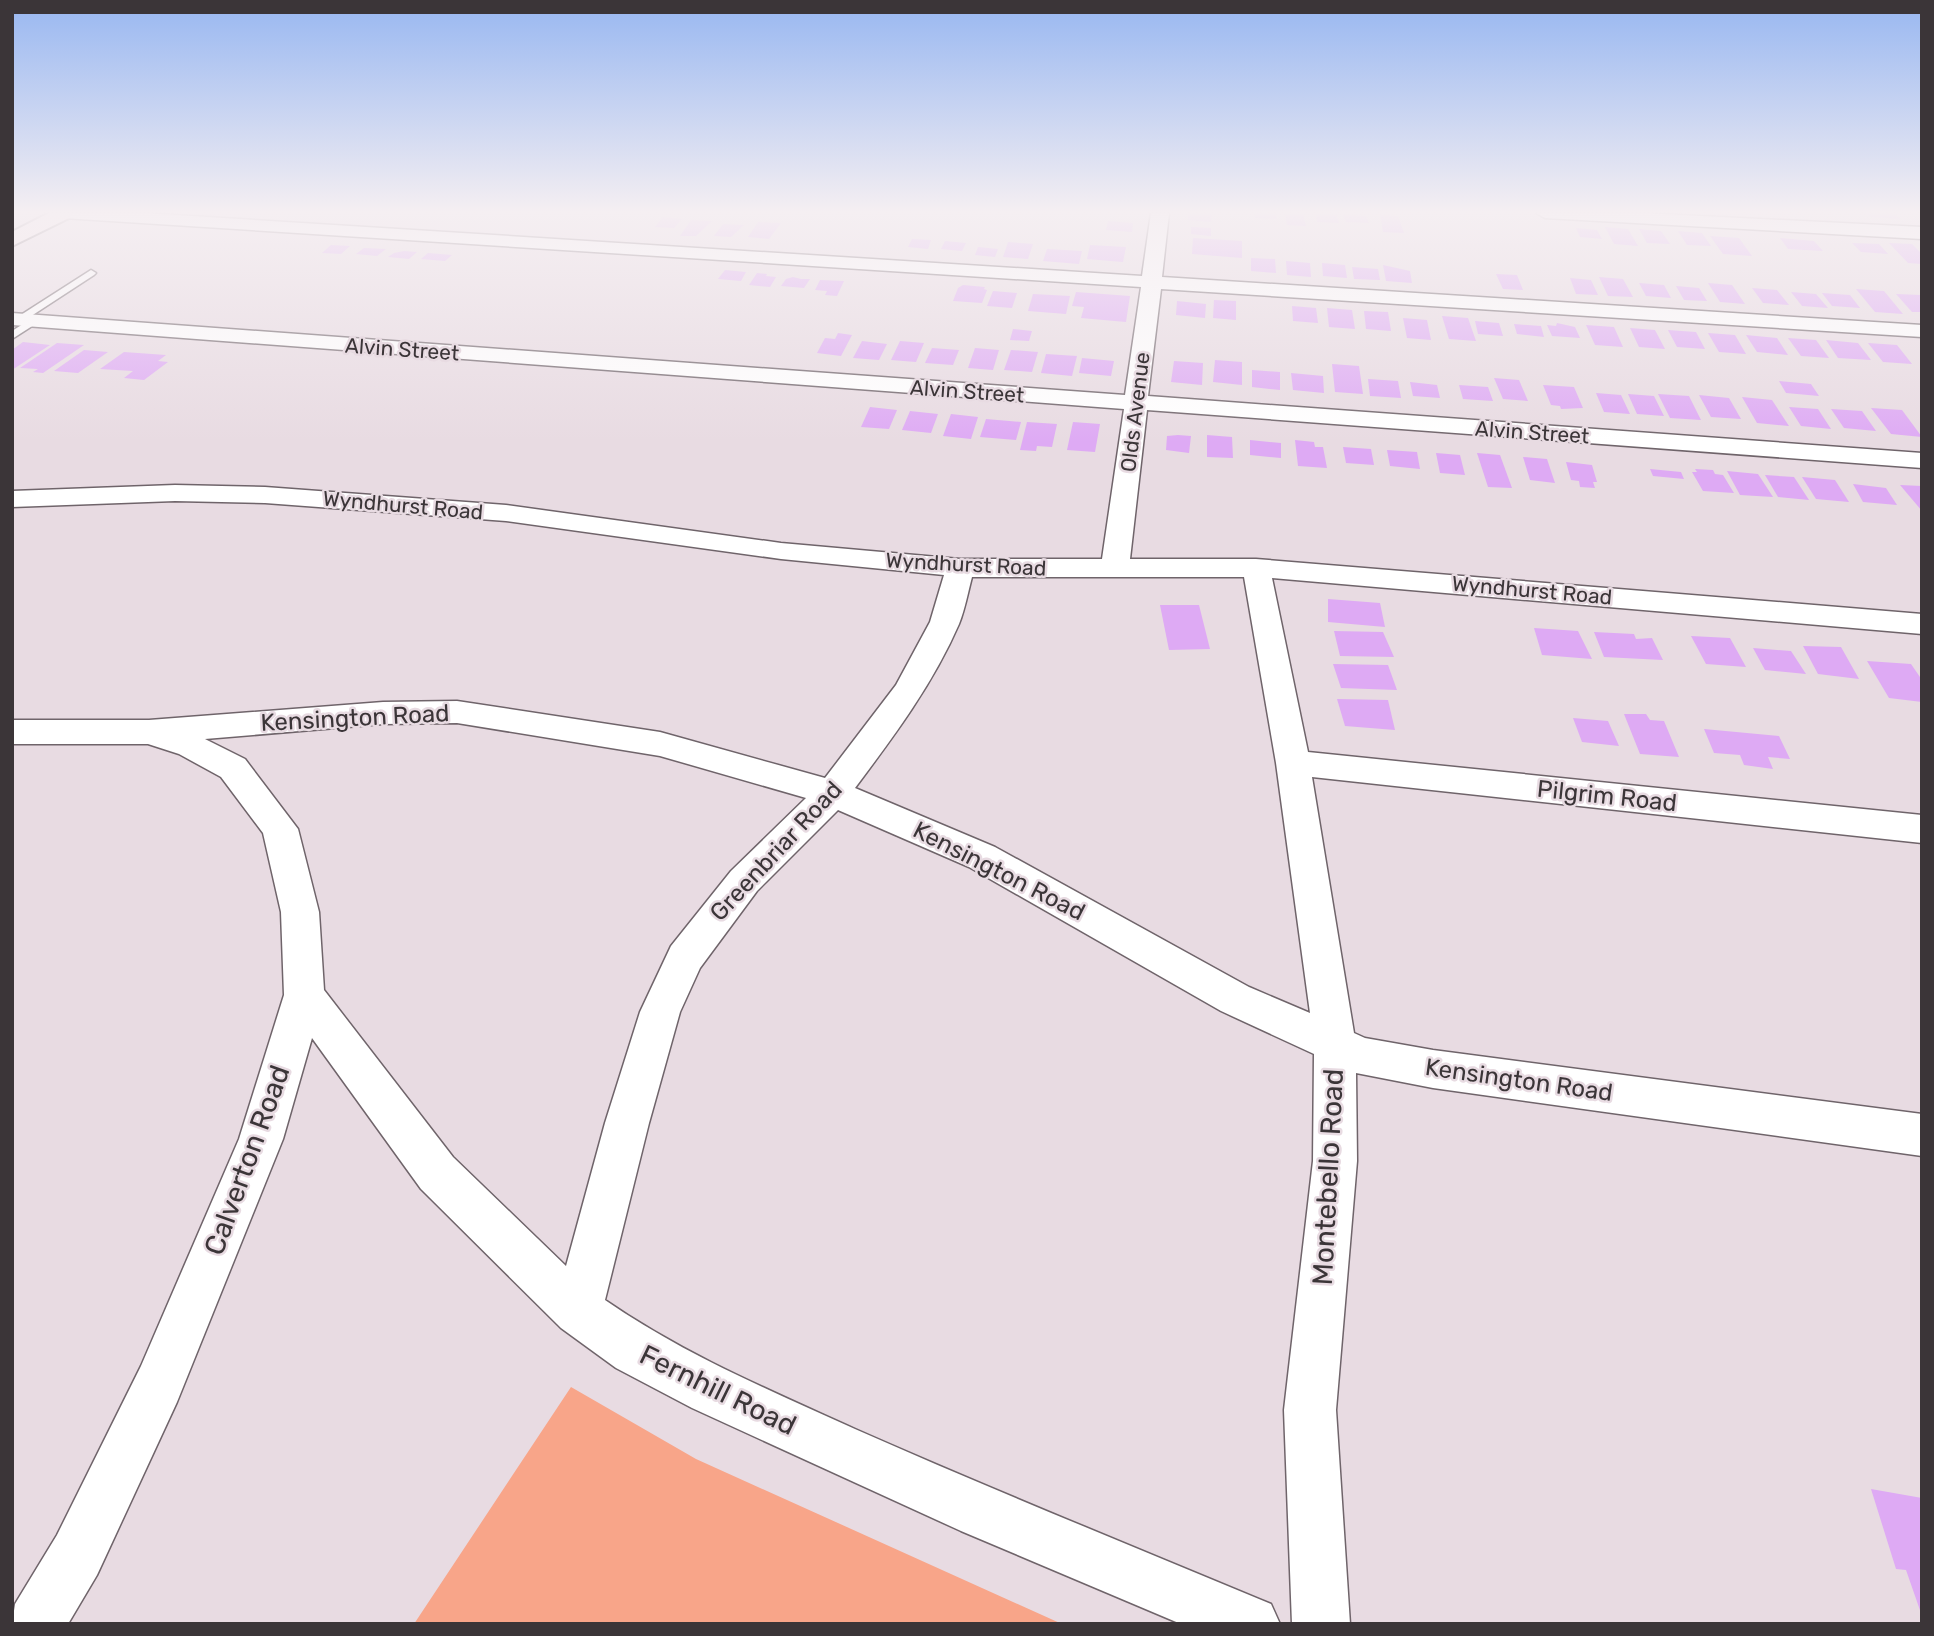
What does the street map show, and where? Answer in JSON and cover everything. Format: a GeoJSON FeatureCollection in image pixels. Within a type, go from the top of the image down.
{"type":"FeatureCollection","features":[{"type":"Feature","properties":{"kind":"street","name":"Olds Avenue"},"geometry":{"type":"LineString","coordinates":[[1115,569],[1150,289]]}},
{"type":"Feature","properties":{"kind":"street"},"geometry":{"type":"LineString","coordinates":[[1267,289],[1922,331]]}},
{"type":"Feature","properties":{"kind":"street","name":"Alvin Street"},"geometry":{"type":"LineString","coordinates":[[19,324],[1922,461]]}},
{"type":"Feature","properties":{"kind":"street","name":"Wyndhurst Road"},"geometry":{"type":"LineString","coordinates":[[12,499],[175,493],[353,500],[506,513],[768,550],[960,568],[1256,568],[1922,624]]}},
{"type":"Feature","properties":{"kind":"street","name":"Greenbriar Road"},"geometry":{"type":"LineString","coordinates":[[578,1311],[634,1098],[660,1012],[685,957],[744,881],[833,793],[909,689],[945,622],[960,568]]}},
{"type":"Feature","properties":{"kind":"street","name":"Montebello Road"},"geometry":{"type":"LineString","coordinates":[[1256,568],[1293,763],[1335,1043],[1335,1161],[1310,1410],[1321,1624]]}},
{"type":"Feature","properties":{"kind":"street","name":"Kensington Road"},"geometry":{"type":"LineString","coordinates":[[12,732],[149,732],[383,713],[457,712],[660,744],[833,793],[982,857],[1235,999],[1362,1056],[1433,1069],[1922,1135]]}},
{"type":"Feature","properties":{"kind":"street","name":"Calverton Road"},"geometry":{"type":"LineString","coordinates":[[35,1624],[77,1555],[159,1384],[261,1139],[304,995],[300,912],[279,829],[233,768],[191,746],[149,732]]}},
{"type":"Feature","properties":{"kind":"street","name":"Pilgrim Road"},"geometry":{"type":"LineString","coordinates":[[1293,763],[1922,829]]}},
{"type":"Feature","properties":{"kind":"street","name":"Fernhill Road"},"geometry":{"type":"LineString","coordinates":[[304,995],[437,1173],[578,1311],[634,1350],[710,1390],[980,1512],[1251,1624]]}},
{"type":"Feature","properties":{"kind":"lane"},"geometry":{"type":"LineString","coordinates":[[19,324],[68,289]]}},
{"type":"Feature","properties":{"kind":"shaded area"},"geometry":{"type":"Polygon","coordinates":[[[571,1387],[696,1459],[1062,1624],[414,1624],[571,1387]]]}},
{"type":"Feature","properties":{"kind":"building"},"geometry":{"type":"Polygon","coordinates":[[[840,289],[837,296],[825,295],[827,291],[815,290],[840,289]]]}},
{"type":"Feature","properties":{"kind":"building"},"geometry":{"type":"Polygon","coordinates":[[[957,289],[987,290],[982,303],[953,301],[957,289]]]}},
{"type":"Feature","properties":{"kind":"building"},"geometry":{"type":"Polygon","coordinates":[[[1574,289],[1595,289],[1598,295],[1576,294],[1574,289]]]}},
{"type":"Feature","properties":{"kind":"building"},"geometry":{"type":"Polygon","coordinates":[[[1605,289],[1629,289],[1633,297],[1608,296],[1605,289]]]}},
{"type":"Feature","properties":{"kind":"building"},"geometry":{"type":"Polygon","coordinates":[[[1642,289],[1666,289],[1671,298],[1646,296],[1642,289]]]}},
{"type":"Feature","properties":{"kind":"building"},"geometry":{"type":"Polygon","coordinates":[[[1678,289],[1700,289],[1707,301],[1684,300],[1678,289]]]}},
{"type":"Feature","properties":{"kind":"building"},"geometry":{"type":"Polygon","coordinates":[[[1712,289],[1735,289],[1745,304],[1720,302],[1712,289]]]}},
{"type":"Feature","properties":{"kind":"building"},"geometry":{"type":"Polygon","coordinates":[[[1753,289],[1777,290],[1789,305],[1763,303],[1753,289]]]}},
{"type":"Feature","properties":{"kind":"building"},"geometry":{"type":"Polygon","coordinates":[[[1856,289],[1884,291],[1903,314],[1875,312],[1856,289]]]}},
{"type":"Feature","properties":{"kind":"building"},"geometry":{"type":"Polygon","coordinates":[[[993,291],[1017,293],[1012,308],[987,306],[993,291]]]}},
{"type":"Feature","properties":{"kind":"building"},"geometry":{"type":"Polygon","coordinates":[[[1076,292],[1130,296],[1126,322],[1081,318],[1084,307],[1072,306],[1076,292]]]}},
{"type":"Feature","properties":{"kind":"building"},"geometry":{"type":"Polygon","coordinates":[[[1791,292],[1816,294],[1828,308],[1802,306],[1791,292]]]}},
{"type":"Feature","properties":{"kind":"building"},"geometry":{"type":"Polygon","coordinates":[[[1822,293],[1850,295],[1860,308],[1832,306],[1822,293]]]}},
{"type":"Feature","properties":{"kind":"building"},"geometry":{"type":"Polygon","coordinates":[[[1033,294],[1070,296],[1066,314],[1028,311],[1033,294]]]}},
{"type":"Feature","properties":{"kind":"building"},"geometry":{"type":"Polygon","coordinates":[[[1896,294],[1921,295],[1922,312],[1912,312],[1896,294]]]}},
{"type":"Feature","properties":{"kind":"building"},"geometry":{"type":"Polygon","coordinates":[[[1214,300],[1236,301],[1236,320],[1213,318],[1214,300]]]}},
{"type":"Feature","properties":{"kind":"building"},"geometry":{"type":"Polygon","coordinates":[[[1177,301],[1206,304],[1205,318],[1176,315],[1177,301]]]}},
{"type":"Feature","properties":{"kind":"building"},"geometry":{"type":"Polygon","coordinates":[[[1292,306],[1316,308],[1318,323],[1293,321],[1292,306]]]}},
{"type":"Feature","properties":{"kind":"building"},"geometry":{"type":"Polygon","coordinates":[[[1327,308],[1352,310],[1355,329],[1329,327],[1327,308]]]}},
{"type":"Feature","properties":{"kind":"building"},"geometry":{"type":"Polygon","coordinates":[[[1364,311],[1388,312],[1391,331],[1366,329],[1364,311]]]}},
{"type":"Feature","properties":{"kind":"building"},"geometry":{"type":"Polygon","coordinates":[[[1442,316],[1468,318],[1476,341],[1449,339],[1442,316]]]}},
{"type":"Feature","properties":{"kind":"building"},"geometry":{"type":"Polygon","coordinates":[[[1403,318],[1427,320],[1431,340],[1407,338],[1403,318]]]}},
{"type":"Feature","properties":{"kind":"building"},"geometry":{"type":"Polygon","coordinates":[[[1475,321],[1499,323],[1503,336],[1478,334],[1475,321]]]}},
{"type":"Feature","properties":{"kind":"building"},"geometry":{"type":"Polygon","coordinates":[[[1557,323],[1575,327],[1580,338],[1552,336],[1547,325],[1556,326],[1557,323]]]}},
{"type":"Feature","properties":{"kind":"building"},"geometry":{"type":"Polygon","coordinates":[[[1514,324],[1541,326],[1544,337],[1517,334],[1514,324]]]}},
{"type":"Feature","properties":{"kind":"building"},"geometry":{"type":"Polygon","coordinates":[[[1586,325],[1614,327],[1623,347],[1595,345],[1586,325]]]}},
{"type":"Feature","properties":{"kind":"building"},"geometry":{"type":"Polygon","coordinates":[[[1630,328],[1655,330],[1665,349],[1639,347],[1630,328]]]}},
{"type":"Feature","properties":{"kind":"building"},"geometry":{"type":"Polygon","coordinates":[[[1013,329],[1032,331],[1029,341],[1010,340],[1013,329]]]}},
{"type":"Feature","properties":{"kind":"building"},"geometry":{"type":"Polygon","coordinates":[[[1668,330],[1696,332],[1705,349],[1677,347],[1668,330]]]}},
{"type":"Feature","properties":{"kind":"building"},"geometry":{"type":"Polygon","coordinates":[[[838,333],[852,335],[841,356],[817,353],[825,338],[835,339],[838,333]]]}},
{"type":"Feature","properties":{"kind":"building"},"geometry":{"type":"Polygon","coordinates":[[[1708,333],[1735,335],[1746,354],[1719,352],[1708,333]]]}},
{"type":"Feature","properties":{"kind":"building"},"geometry":{"type":"Polygon","coordinates":[[[1746,335],[1777,338],[1788,355],[1757,352],[1746,335]]]}},
{"type":"Feature","properties":{"kind":"building"},"geometry":{"type":"Polygon","coordinates":[[[1788,338],[1816,340],[1829,358],[1801,356],[1788,338]]]}},
{"type":"Feature","properties":{"kind":"building"},"geometry":{"type":"Polygon","coordinates":[[[1826,340],[1858,343],[1871,360],[1838,358],[1826,340]]]}},
{"type":"Feature","properties":{"kind":"building"},"geometry":{"type":"Polygon","coordinates":[[[862,341],[887,344],[879,360],[853,358],[862,341]]]}},
{"type":"Feature","properties":{"kind":"building"},"geometry":{"type":"Polygon","coordinates":[[[900,341],[924,343],[916,362],[891,360],[900,341]]]}},
{"type":"Feature","properties":{"kind":"building"},"geometry":{"type":"Polygon","coordinates":[[[23,342],[50,345],[12,370],[12,350],[23,342]]]}},
{"type":"Feature","properties":{"kind":"building"},"geometry":{"type":"Polygon","coordinates":[[[57,343],[84,345],[43,373],[33,372],[38,369],[20,368],[57,343]]]}},
{"type":"Feature","properties":{"kind":"building"},"geometry":{"type":"Polygon","coordinates":[[[1868,343],[1897,345],[1912,364],[1883,362],[1868,343]]]}},
{"type":"Feature","properties":{"kind":"building"},"geometry":{"type":"Polygon","coordinates":[[[932,348],[959,350],[953,365],[925,363],[932,348]]]}},
{"type":"Feature","properties":{"kind":"building"},"geometry":{"type":"Polygon","coordinates":[[[975,348],[999,350],[993,370],[968,368],[975,348]]]}},
{"type":"Feature","properties":{"kind":"building"},"geometry":{"type":"Polygon","coordinates":[[[84,350],[108,352],[78,373],[54,371],[84,350]]]}},
{"type":"Feature","properties":{"kind":"building"},"geometry":{"type":"Polygon","coordinates":[[[1011,350],[1038,352],[1032,372],[1004,370],[1011,350]]]}},
{"type":"Feature","properties":{"kind":"building"},"geometry":{"type":"Polygon","coordinates":[[[124,352],[166,355],[158,361],[168,362],[144,380],[124,378],[133,371],[100,369],[124,352]]]}},
{"type":"Feature","properties":{"kind":"building"},"geometry":{"type":"Polygon","coordinates":[[[1046,354],[1077,356],[1072,376],[1041,373],[1046,354]]]}},
{"type":"Feature","properties":{"kind":"building"},"geometry":{"type":"Polygon","coordinates":[[[1082,358],[1114,361],[1111,376],[1079,373],[1082,358]]]}},
{"type":"Feature","properties":{"kind":"building"},"geometry":{"type":"Polygon","coordinates":[[[1215,360],[1242,362],[1242,385],[1213,382],[1215,360]]]}},
{"type":"Feature","properties":{"kind":"building"},"geometry":{"type":"Polygon","coordinates":[[[1174,361],[1203,363],[1202,385],[1171,382],[1174,361]]]}},
{"type":"Feature","properties":{"kind":"building"},"geometry":{"type":"Polygon","coordinates":[[[1332,364],[1359,366],[1363,394],[1335,392],[1332,364]]]}},
{"type":"Feature","properties":{"kind":"building"},"geometry":{"type":"Polygon","coordinates":[[[1252,370],[1280,372],[1280,390],[1252,387],[1252,370]]]}},
{"type":"Feature","properties":{"kind":"building"},"geometry":{"type":"Polygon","coordinates":[[[1291,373],[1323,376],[1324,393],[1293,390],[1291,373]]]}},
{"type":"Feature","properties":{"kind":"building"},"geometry":{"type":"Polygon","coordinates":[[[1494,378],[1519,380],[1528,401],[1503,399],[1494,378]]]}},
{"type":"Feature","properties":{"kind":"building"},"geometry":{"type":"Polygon","coordinates":[[[1368,379],[1398,381],[1401,398],[1370,396],[1368,379]]]}},
{"type":"Feature","properties":{"kind":"building"},"geometry":{"type":"Polygon","coordinates":[[[1779,381],[1811,384],[1819,396],[1786,393],[1779,381]]]}},
{"type":"Feature","properties":{"kind":"building"},"geometry":{"type":"Polygon","coordinates":[[[1410,382],[1437,385],[1440,398],[1413,396],[1410,382]]]}},
{"type":"Feature","properties":{"kind":"building"},"geometry":{"type":"Polygon","coordinates":[[[1459,385],[1488,387],[1493,401],[1463,399],[1459,385]]]}},
{"type":"Feature","properties":{"kind":"building"},"geometry":{"type":"Polygon","coordinates":[[[1543,385],[1574,387],[1583,408],[1561,409],[1560,406],[1551,405],[1543,385]]]}},
{"type":"Feature","properties":{"kind":"building"},"geometry":{"type":"Polygon","coordinates":[[[1596,393],[1621,395],[1630,414],[1604,412],[1596,393]]]}},
{"type":"Feature","properties":{"kind":"building"},"geometry":{"type":"Polygon","coordinates":[[[1628,394],[1654,396],[1664,416],[1637,414],[1628,394]]]}},
{"type":"Feature","properties":{"kind":"building"},"geometry":{"type":"Polygon","coordinates":[[[1658,394],[1689,396],[1701,420],[1670,418],[1658,394]]]}},
{"type":"Feature","properties":{"kind":"building"},"geometry":{"type":"Polygon","coordinates":[[[1699,395],[1729,398],[1741,419],[1711,417],[1699,395]]]}},
{"type":"Feature","properties":{"kind":"building"},"geometry":{"type":"Polygon","coordinates":[[[1742,397],[1772,400],[1789,426],[1757,423],[1742,397]]]}},
{"type":"Feature","properties":{"kind":"building"},"geometry":{"type":"Polygon","coordinates":[[[870,407],[897,410],[889,429],[861,427],[870,407]]]}},
{"type":"Feature","properties":{"kind":"building"},"geometry":{"type":"Polygon","coordinates":[[[1789,407],[1818,409],[1831,429],[1801,426],[1789,407]]]}},
{"type":"Feature","properties":{"kind":"building"},"geometry":{"type":"Polygon","coordinates":[[[1871,408],[1902,410],[1922,437],[1891,434],[1871,408]]]}},
{"type":"Feature","properties":{"kind":"building"},"geometry":{"type":"Polygon","coordinates":[[[1831,409],[1862,411],[1876,431],[1844,428],[1831,409]]]}},
{"type":"Feature","properties":{"kind":"building"},"geometry":{"type":"Polygon","coordinates":[[[910,411],[938,414],[931,433],[902,430],[910,411]]]}},
{"type":"Feature","properties":{"kind":"building"},"geometry":{"type":"Polygon","coordinates":[[[951,414],[978,417],[971,439],[943,436],[951,414]]]}},
{"type":"Feature","properties":{"kind":"building"},"geometry":{"type":"Polygon","coordinates":[[[986,419],[1021,422],[1016,440],[980,437],[986,419]]]}},
{"type":"Feature","properties":{"kind":"building"},"geometry":{"type":"Polygon","coordinates":[[[1027,422],[1057,424],[1052,447],[1037,446],[1036,451],[1020,450],[1027,422]]]}},
{"type":"Feature","properties":{"kind":"building"},"geometry":{"type":"Polygon","coordinates":[[[1073,422],[1100,424],[1095,452],[1067,450],[1073,422]]]}},
{"type":"Feature","properties":{"kind":"building"},"geometry":{"type":"Polygon","coordinates":[[[1207,435],[1232,437],[1233,458],[1207,457],[1207,435]]]}},
{"type":"Feature","properties":{"kind":"building"},"geometry":{"type":"Polygon","coordinates":[[[1167,436],[1191,436],[1189,453],[1166,450],[1167,436]]]}},
{"type":"Feature","properties":{"kind":"building"},"geometry":{"type":"Polygon","coordinates":[[[1250,440],[1281,443],[1281,458],[1250,455],[1250,440]]]}},
{"type":"Feature","properties":{"kind":"building"},"geometry":{"type":"Polygon","coordinates":[[[1295,440],[1314,442],[1315,447],[1323,447],[1327,468],[1298,466],[1295,440]]]}},
{"type":"Feature","properties":{"kind":"building"},"geometry":{"type":"Polygon","coordinates":[[[1343,447],[1371,449],[1374,465],[1346,463],[1343,447]]]}},
{"type":"Feature","properties":{"kind":"building"},"geometry":{"type":"Polygon","coordinates":[[[1387,450],[1417,452],[1420,469],[1390,466],[1387,450]]]}},
{"type":"Feature","properties":{"kind":"building"},"geometry":{"type":"Polygon","coordinates":[[[1436,453],[1460,455],[1465,475],[1440,473],[1436,453]]]}},
{"type":"Feature","properties":{"kind":"building"},"geometry":{"type":"Polygon","coordinates":[[[1477,453],[1500,455],[1512,488],[1488,487],[1477,453]]]}},
{"type":"Feature","properties":{"kind":"building"},"geometry":{"type":"Polygon","coordinates":[[[1523,457],[1547,459],[1555,483],[1530,480],[1523,457]]]}},
{"type":"Feature","properties":{"kind":"building"},"geometry":{"type":"Polygon","coordinates":[[[1566,462],[1592,465],[1597,482],[1593,482],[1595,488],[1580,487],[1579,481],[1571,480],[1566,462]]]}},
{"type":"Feature","properties":{"kind":"building"},"geometry":{"type":"Polygon","coordinates":[[[1650,469],[1681,472],[1684,479],[1653,476],[1650,469]]]}},
{"type":"Feature","properties":{"kind":"building"},"geometry":{"type":"Polygon","coordinates":[[[1695,469],[1713,470],[1715,474],[1723,475],[1734,493],[1703,491],[1692,472],[1697,472],[1695,469]]]}},
{"type":"Feature","properties":{"kind":"building"},"geometry":{"type":"Polygon","coordinates":[[[1727,471],[1758,474],[1773,497],[1740,495],[1727,471]]]}},
{"type":"Feature","properties":{"kind":"building"},"geometry":{"type":"Polygon","coordinates":[[[1765,475],[1794,477],[1809,500],[1778,497],[1765,475]]]}},
{"type":"Feature","properties":{"kind":"building"},"geometry":{"type":"Polygon","coordinates":[[[1802,477],[1835,480],[1849,502],[1816,499],[1802,477]]]}},
{"type":"Feature","properties":{"kind":"building"},"geometry":{"type":"Polygon","coordinates":[[[1853,484],[1886,488],[1897,505],[1863,502],[1853,484]]]}},
{"type":"Feature","properties":{"kind":"building"},"geometry":{"type":"Polygon","coordinates":[[[1900,485],[1922,486],[1922,511],[1900,485]]]}},
{"type":"Feature","properties":{"kind":"building"},"geometry":{"type":"Polygon","coordinates":[[[1328,599],[1380,603],[1385,627],[1328,622],[1328,599]]]}},
{"type":"Feature","properties":{"kind":"building"},"geometry":{"type":"Polygon","coordinates":[[[1160,605],[1199,605],[1210,649],[1169,650],[1160,605]]]}},
{"type":"Feature","properties":{"kind":"building"},"geometry":{"type":"Polygon","coordinates":[[[1534,628],[1578,631],[1592,659],[1542,655],[1534,628]]]}},
{"type":"Feature","properties":{"kind":"building"},"geometry":{"type":"Polygon","coordinates":[[[1334,631],[1383,632],[1394,657],[1340,656],[1334,631]]]}},
{"type":"Feature","properties":{"kind":"building"},"geometry":{"type":"Polygon","coordinates":[[[1594,632],[1634,634],[1636,639],[1652,638],[1663,660],[1604,657],[1594,632]]]}},
{"type":"Feature","properties":{"kind":"building"},"geometry":{"type":"Polygon","coordinates":[[[1691,636],[1730,638],[1746,667],[1706,664],[1691,636]]]}},
{"type":"Feature","properties":{"kind":"building"},"geometry":{"type":"Polygon","coordinates":[[[1803,646],[1841,647],[1859,679],[1818,674],[1803,646]]]}},
{"type":"Feature","properties":{"kind":"building"},"geometry":{"type":"Polygon","coordinates":[[[1753,648],[1791,651],[1806,674],[1765,670],[1753,648]]]}},
{"type":"Feature","properties":{"kind":"building"},"geometry":{"type":"Polygon","coordinates":[[[1867,661],[1911,664],[1922,680],[1922,702],[1889,698],[1867,661]]]}},
{"type":"Feature","properties":{"kind":"building"},"geometry":{"type":"Polygon","coordinates":[[[1333,664],[1388,665],[1397,690],[1341,688],[1333,664]]]}},
{"type":"Feature","properties":{"kind":"building"},"geometry":{"type":"Polygon","coordinates":[[[1337,699],[1388,700],[1395,730],[1345,726],[1337,699]]]}},
{"type":"Feature","properties":{"kind":"building"},"geometry":{"type":"Polygon","coordinates":[[[1624,714],[1646,714],[1650,720],[1664,721],[1679,757],[1640,754],[1624,714]]]}},
{"type":"Feature","properties":{"kind":"building"},"geometry":{"type":"Polygon","coordinates":[[[1573,718],[1608,721],[1619,746],[1582,742],[1573,718]]]}},
{"type":"Feature","properties":{"kind":"building"},"geometry":{"type":"Polygon","coordinates":[[[1704,729],[1779,736],[1790,759],[1768,757],[1773,769],[1744,765],[1740,755],[1714,753],[1704,729]]]}},
{"type":"Feature","properties":{"kind":"building"},"geometry":{"type":"Polygon","coordinates":[[[1871,1489],[1922,1498],[1922,1616],[1906,1570],[1896,1569],[1871,1489]]]}}]}
